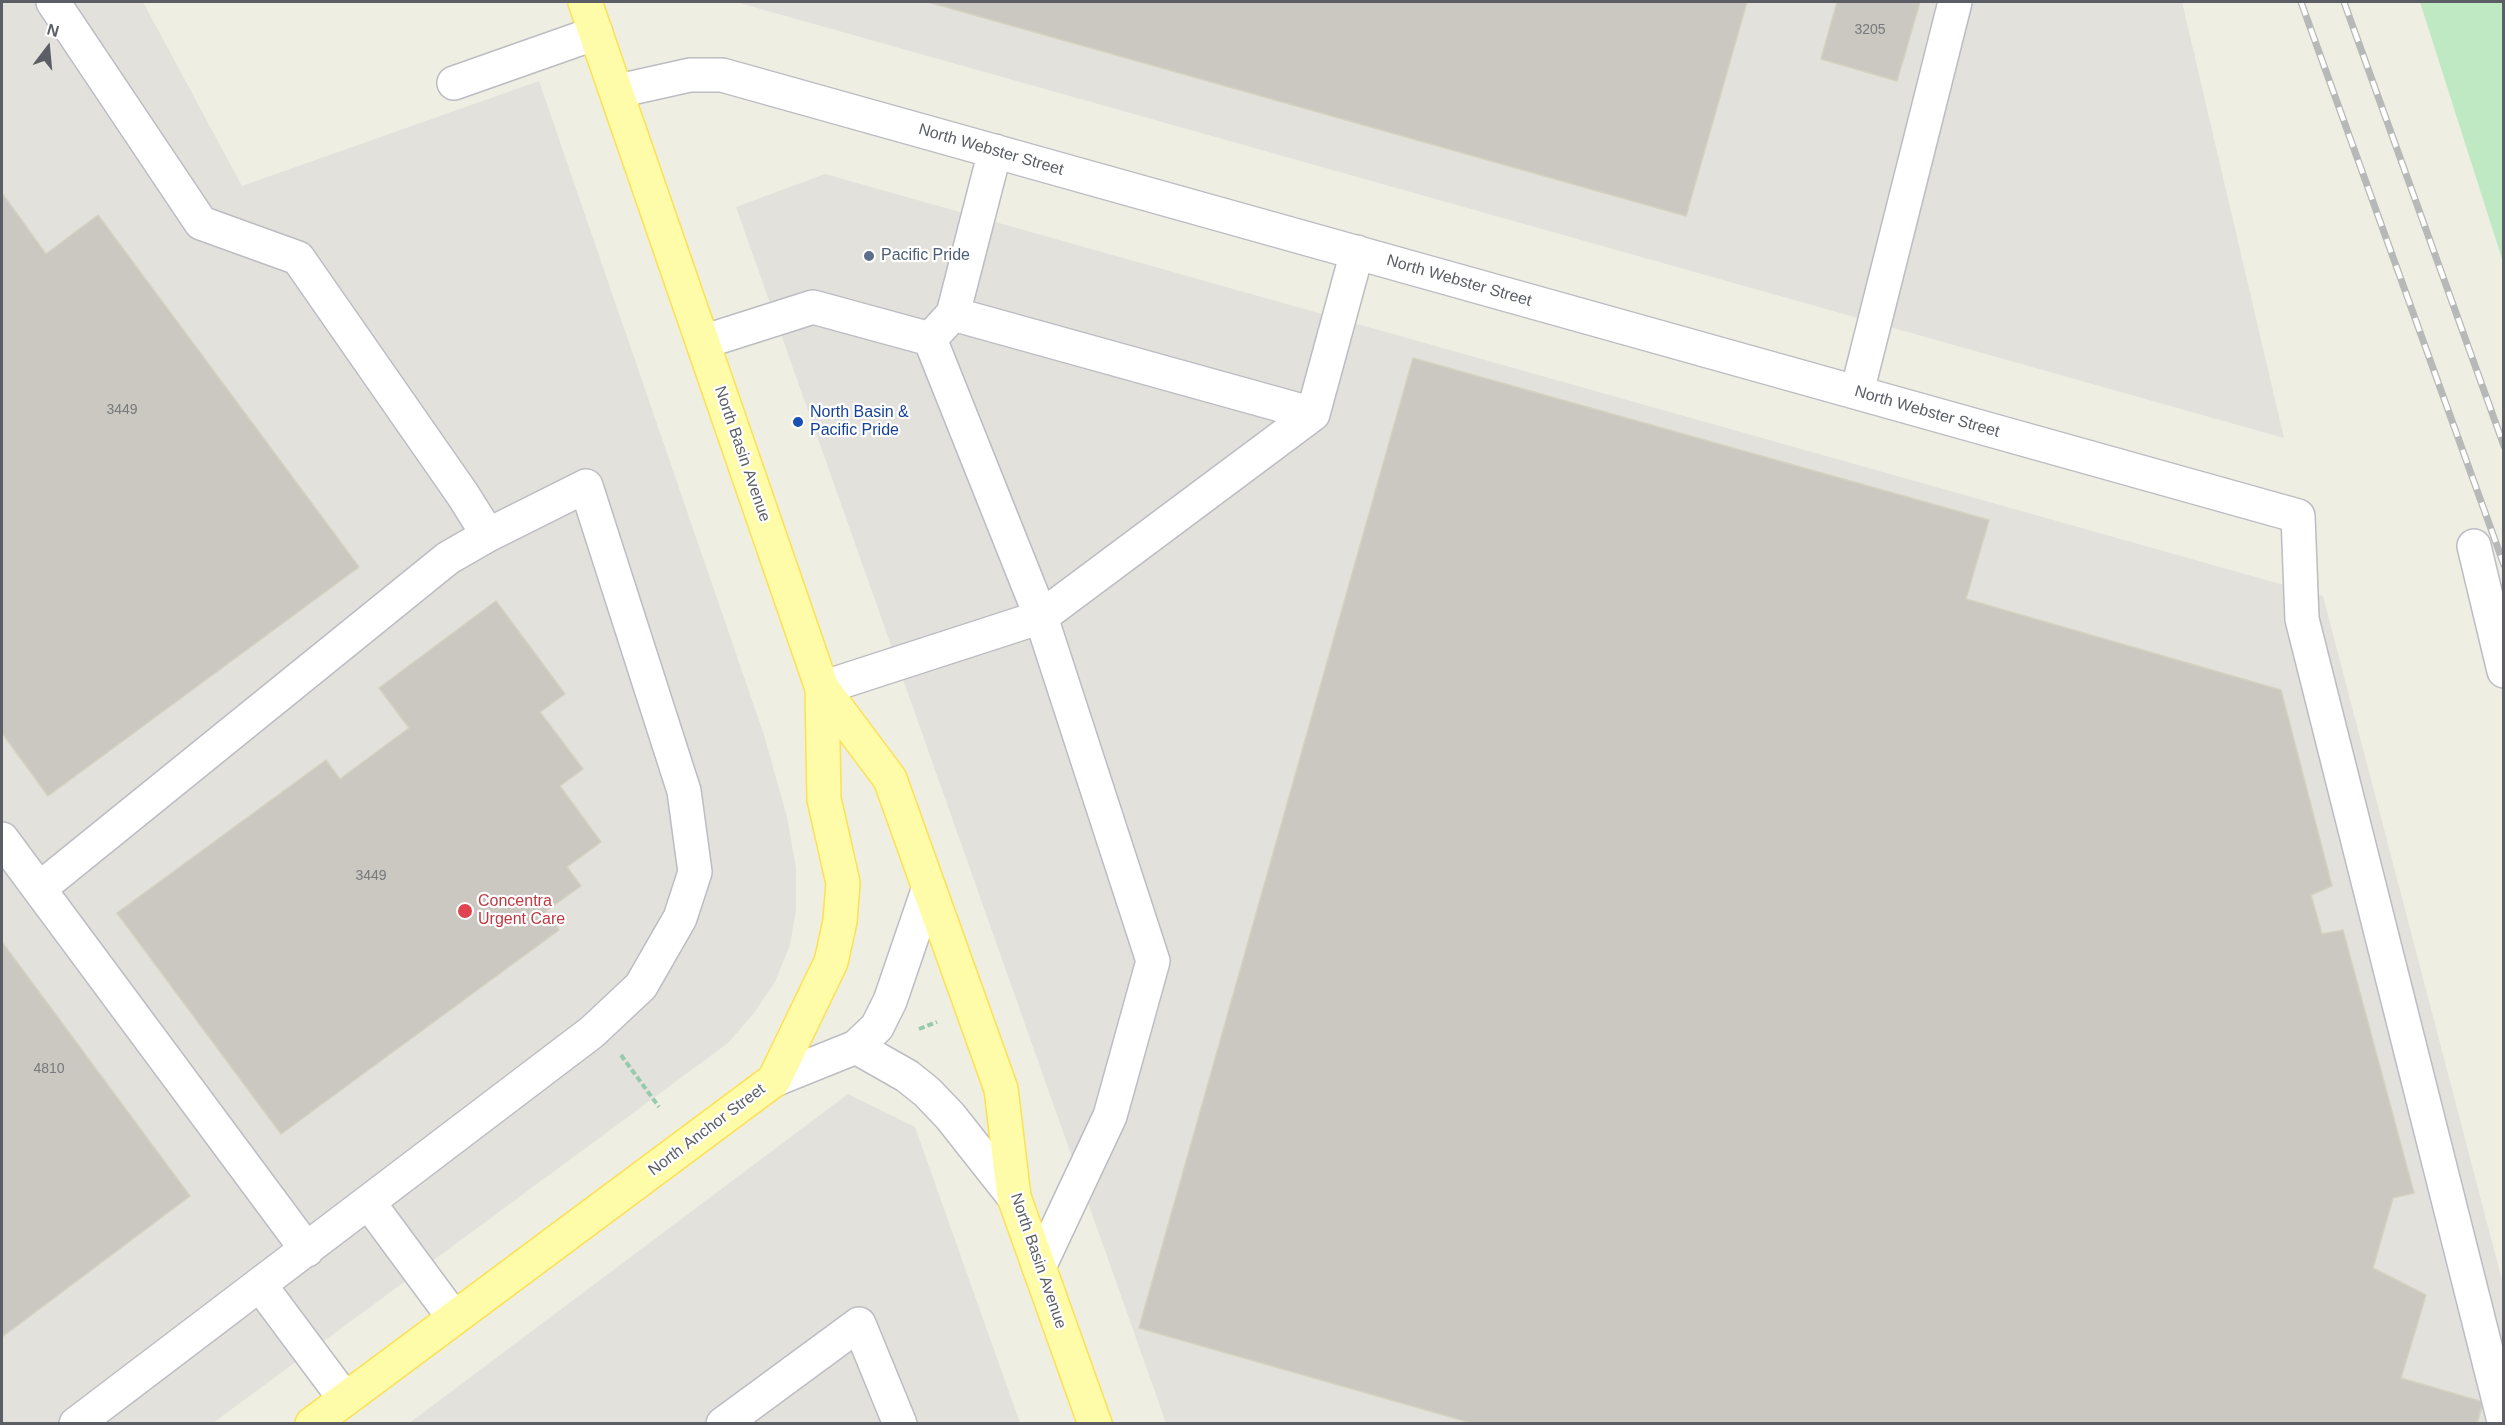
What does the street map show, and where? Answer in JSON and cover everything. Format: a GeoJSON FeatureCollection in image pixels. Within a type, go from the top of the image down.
{"type":"FeatureCollection","features":[{"type":"Feature","properties":{"kind":"main road","name":"North Basin Avenue"},"geometry":{"type":"LineString","coordinates":[[585,2],[618,92],[822,688],[890,779],[1000,1089],[1014,1197],[1095,1424]]}},
{"type":"Feature","properties":{"kind":"main road","name":"North Anchor Street"},"geometry":{"type":"LineString","coordinates":[[312,1424],[774,1080],[831,962],[840,921],[843,883],[824,800],[822,688]]}},
{"type":"Feature","properties":{"kind":"street"},"geometry":{"type":"LineString","coordinates":[[53,2],[201,223],[298,258],[463,495],[488,535]]}},
{"type":"Feature","properties":{"kind":"street"},"geometry":{"type":"LineString","coordinates":[[1857,392],[1955,2]]}},
{"type":"Feature","properties":{"kind":"street"},"geometry":{"type":"LineString","coordinates":[[454,83],[597,33]]}},
{"type":"Feature","properties":{"kind":"street","name":"North Webster Street"},"geometry":{"type":"LineString","coordinates":[[618,92],[690,75],[722,75],[2298,516],[2302,620],[2504,1420]]}},
{"type":"Feature","properties":{"kind":"street"},"geometry":{"type":"LineString","coordinates":[[930,339],[952,314],[995,151]]}},
{"type":"Feature","properties":{"kind":"street"},"geometry":{"type":"LineString","coordinates":[[822,688],[1041,617],[1313,414],[1357,252]]}},
{"type":"Feature","properties":{"kind":"street"},"geometry":{"type":"LineString","coordinates":[[703,342],[813,307],[930,339]]}},
{"type":"Feature","properties":{"kind":"street"},"geometry":{"type":"LineString","coordinates":[[952,314],[1313,414]]}},
{"type":"Feature","properties":{"kind":"street"},"geometry":{"type":"LineString","coordinates":[[930,339],[1041,617],[1153,961],[1110,1116],[1039,1267]]}},
{"type":"Feature","properties":{"kind":"street"},"geometry":{"type":"LineString","coordinates":[[39,890],[448,558],[488,535],[586,486],[684,791],[695,872],[680,918],[641,986],[599,1026],[76,1424]]}},
{"type":"Feature","properties":{"kind":"street"},"geometry":{"type":"LineString","coordinates":[[2474,546],[2504,671]]}},
{"type":"Feature","properties":{"kind":"street"},"geometry":{"type":"LineString","coordinates":[[2,839],[307,1250]]}},
{"type":"Feature","properties":{"kind":"street"},"geometry":{"type":"LineString","coordinates":[[774,1080],[856,1047],[876,1027],[884,1014],[928,890]]}},
{"type":"Feature","properties":{"kind":"street"},"geometry":{"type":"LineString","coordinates":[[856,1047],[907,1076],[927,1092],[950,1116],[1014,1197]]}},
{"type":"Feature","properties":{"kind":"street"},"geometry":{"type":"LineString","coordinates":[[369,1203],[454,1318]]}},
{"type":"Feature","properties":{"kind":"street"},"geometry":{"type":"LineString","coordinates":[[260,1285],[345,1399]]}},
{"type":"Feature","properties":{"kind":"street"},"geometry":{"type":"LineString","coordinates":[[723,1424],[859,1324],[900,1424]]}},
{"type":"Feature","properties":{"kind":"path"},"geometry":{"type":"LineString","coordinates":[[599,1026],[658,1107]]}},
{"type":"Feature","properties":{"kind":"shaded area"},"geometry":{"type":"Polygon","coordinates":[[[2,2],[143,2],[242,186],[539,81],[764,735],[787,817],[796,868],[796,910],[790,945],[775,982],[754,1013],[728,1043],[213,1423],[2,1424],[2,2]]]}},
{"type":"Feature","properties":{"kind":"shaded area"},"geometry":{"type":"Polygon","coordinates":[[[736,2],[2182,2],[2284,438],[736,2]]]}},
{"type":"Feature","properties":{"kind":"shaded area"},"geometry":{"type":"Polygon","coordinates":[[[825,174],[2323,596],[2503,1284],[2503,1423],[1166,1423],[736,207],[825,174]]]}},
{"type":"Feature","properties":{"kind":"shaded area"},"geometry":{"type":"Polygon","coordinates":[[[848,1094],[915,1127],[1020,1423],[408,1424],[848,1094]]]}},
{"type":"Feature","properties":{"kind":"green space"},"geometry":{"type":"Polygon","coordinates":[[[2420,2],[2503,2],[2503,262],[2420,2]]]}},
{"type":"Feature","properties":{"kind":"building"},"geometry":{"type":"Polygon","coordinates":[[[928,2],[1747,2],[1686,216],[928,2]]]}},
{"type":"Feature","properties":{"kind":"building"},"geometry":{"type":"Polygon","coordinates":[[[1837,2],[1920,2],[1897,81],[1821,59],[1837,2]]]}},
{"type":"Feature","properties":{"kind":"building"},"geometry":{"type":"Polygon","coordinates":[[[2,193],[46,254],[98,215],[359,567],[48,796],[2,733],[2,193]]]}},
{"type":"Feature","properties":{"kind":"building"},"geometry":{"type":"Polygon","coordinates":[[[1413,358],[1989,520],[1966,599],[2281,690],[2332,886],[2311,895],[2322,934],[2343,930],[2414,1193],[2393,1198],[2373,1268],[2426,1295],[2401,1378],[2483,1402],[2477,1424],[1475,1424],[1139,1328],[1413,358]]]}},
{"type":"Feature","properties":{"kind":"building"},"geometry":{"type":"Polygon","coordinates":[[[496,601],[565,694],[540,712],[583,769],[560,786],[601,842],[567,867],[581,886],[546,911],[559,930],[281,1134],[117,913],[326,760],[340,779],[409,728],[379,688],[496,601]]]}},
{"type":"Feature","properties":{"kind":"building"},"geometry":{"type":"Polygon","coordinates":[[[2,942],[190,1196],[2,1337],[2,942]]]}},
{"type":"Feature","properties":{"kind":"railway"},"geometry":{"type":"LineString","coordinates":[[2301,2],[2504,565]]}},
{"type":"Feature","properties":{"kind":"railway"},"geometry":{"type":"LineString","coordinates":[[2344,2],[2504,446]]}},
{"type":"Feature","properties":{"kind":"place","name":"Pacific Pride"},"geometry":{"type":"Point","coordinates":[869,256]}},
{"type":"Feature","properties":{"kind":"place","name":"North Basin & Pacific Pride"},"geometry":{"type":"Point","coordinates":[798,422]}},
{"type":"Feature","properties":{"kind":"place","name":"Concentra Urgent Care"},"geometry":{"type":"Point","coordinates":[465,911]}}]}
